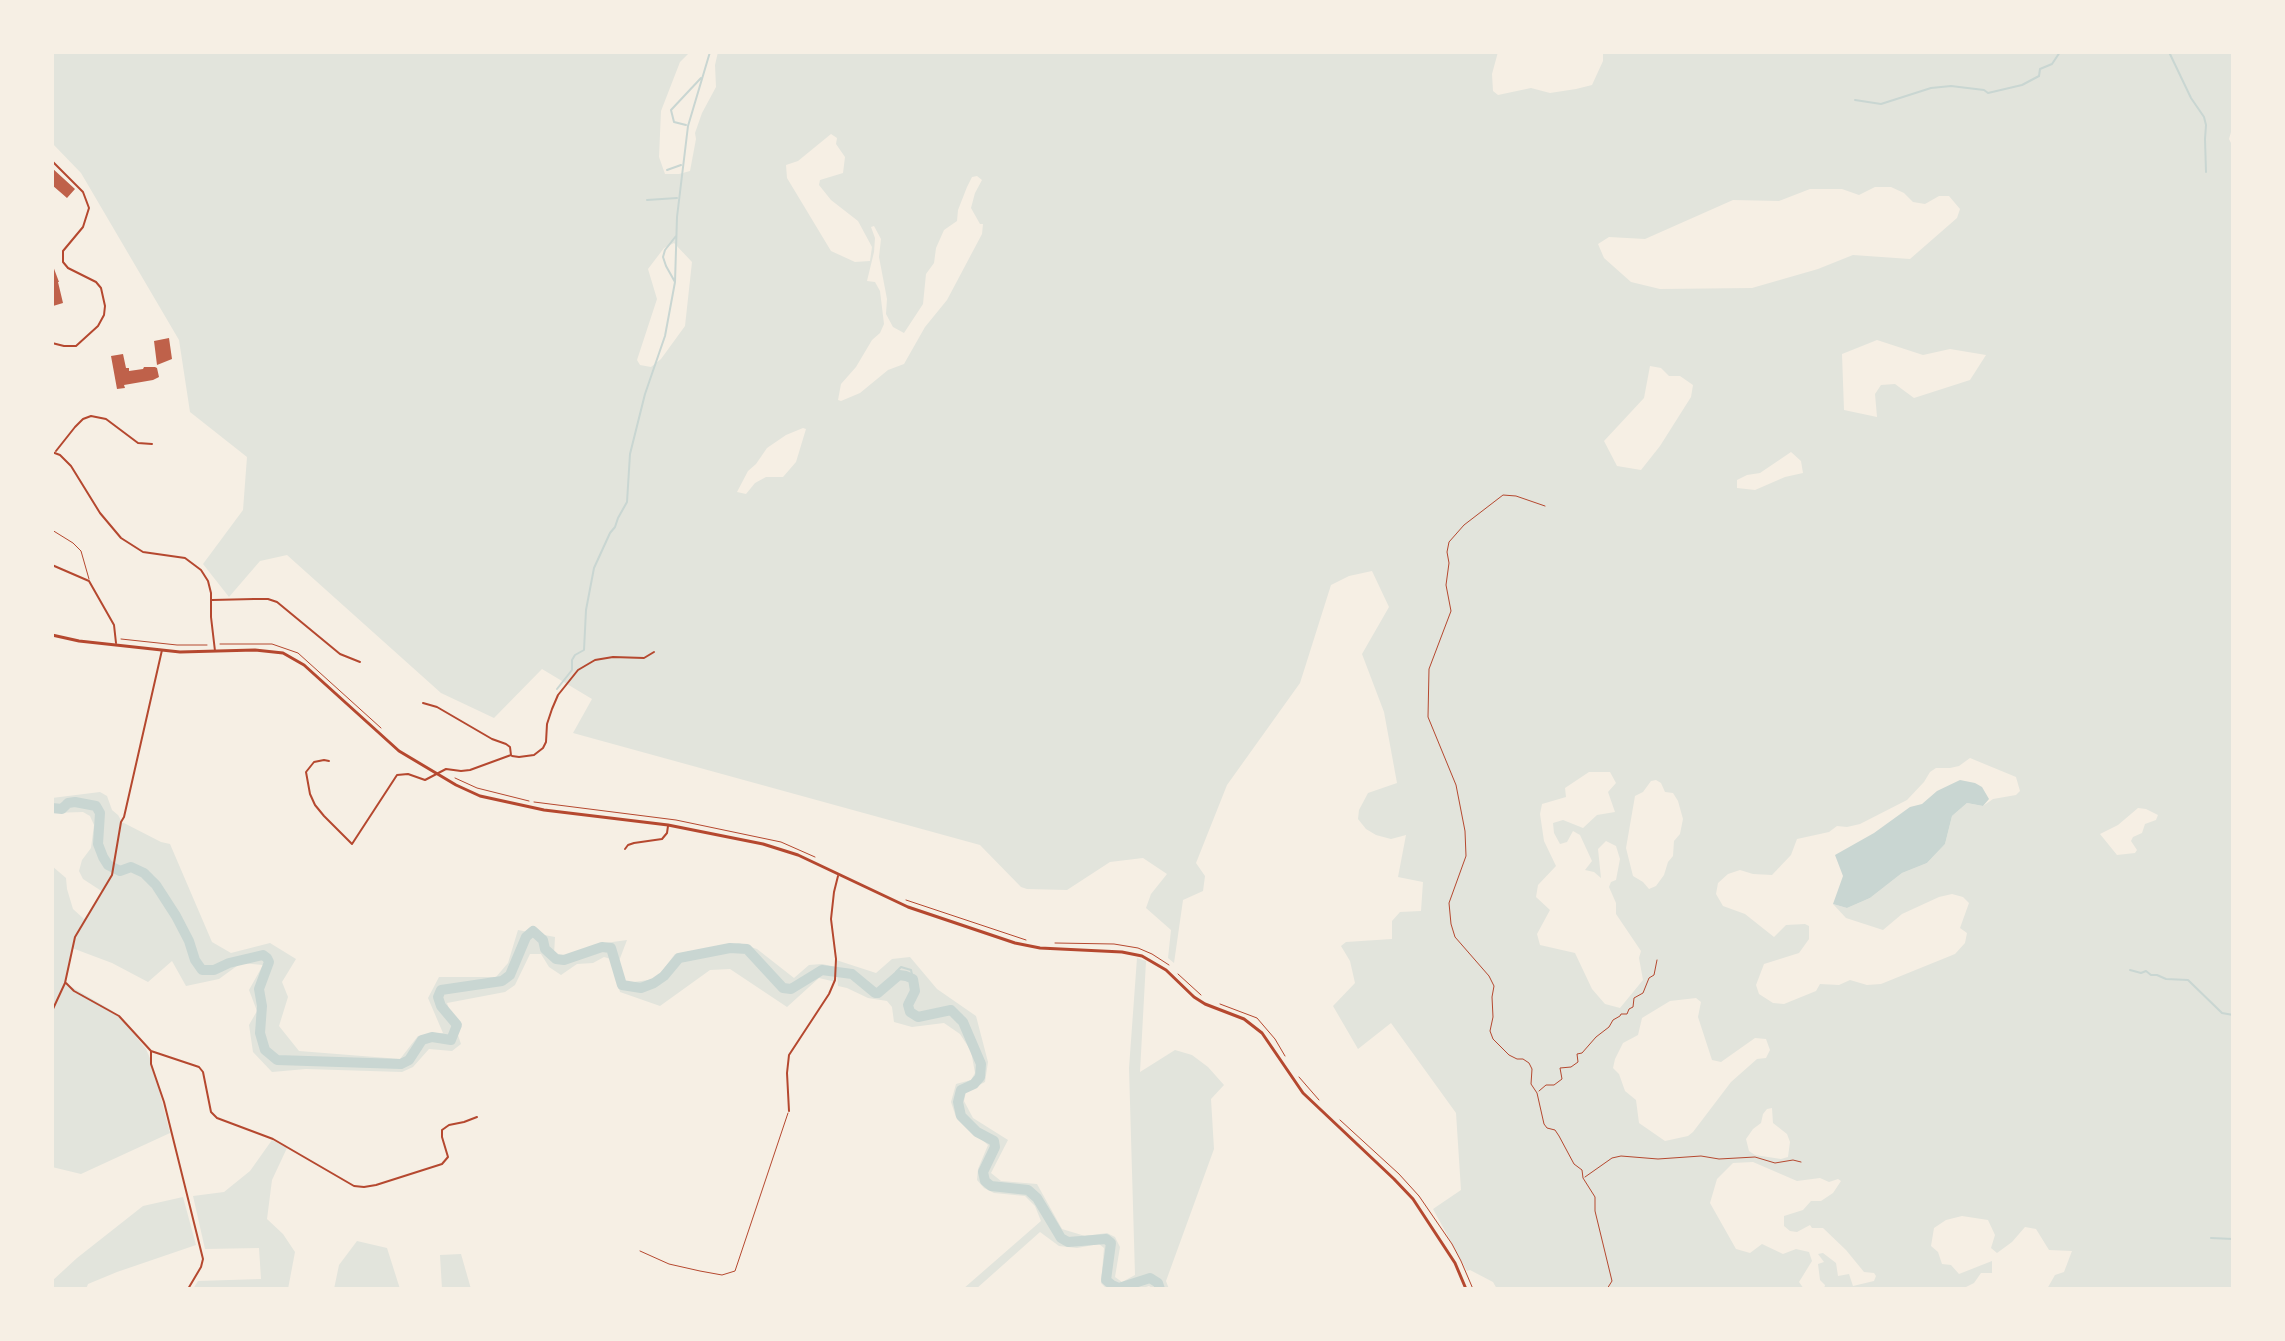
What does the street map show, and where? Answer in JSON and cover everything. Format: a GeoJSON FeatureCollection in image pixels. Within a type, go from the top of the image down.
{"type":"FeatureCollection","features":[{"type":"Feature","properties":{"kind":"main road"},"geometry":{"type":"LineString","coordinates":[[52,635],[162,650],[269,650],[293,658],[389,744],[437,775],[480,796],[544,810],[668,825],[776,847],[909,908],[1015,943],[1040,948],[1122,952],[1142,956],[1166,970],[1194,997],[1251,1023],[1262,1033],[1303,1093],[1413,1199],[1455,1263],[1466,1289]]}},
{"type":"Feature","properties":{"kind":"street"},"geometry":{"type":"LineString","coordinates":[[52,161],[83,192],[89,208],[83,227],[63,251],[63,262],[74,272],[96,282],[101,288],[105,306],[98,326],[76,346],[52,343]]}},
{"type":"Feature","properties":{"kind":"street"},"geometry":{"type":"LineString","coordinates":[[152,444],[138,443],[106,419],[91,416],[83,419],[54,452],[71,466],[100,513],[121,538],[143,552],[174,556],[193,562],[201,570],[208,581],[215,652]]}},
{"type":"Feature","properties":{"kind":"street"},"geometry":{"type":"LineString","coordinates":[[52,565],[89,581],[114,625],[116,644]]}},
{"type":"Feature","properties":{"kind":"street"},"geometry":{"type":"LineString","coordinates":[[211,600],[277,602],[340,654],[360,662]]}},
{"type":"Feature","properties":{"kind":"street"},"geometry":{"type":"LineString","coordinates":[[52,1011],[65,983],[75,937],[109,883],[114,867],[121,822],[162,650]]}},
{"type":"Feature","properties":{"kind":"street"},"geometry":{"type":"LineString","coordinates":[[329,761],[314,762],[306,772],[310,794],[324,816],[352,844],[397,775],[408,774],[425,780],[446,769],[470,770],[511,755],[534,755],[546,742],[547,724],[558,695],[578,670],[595,660],[644,658],[654,652]]}},
{"type":"Feature","properties":{"kind":"street"},"geometry":{"type":"LineString","coordinates":[[423,703],[437,707],[506,744],[510,747],[511,755]]}},
{"type":"Feature","properties":{"kind":"street"},"geometry":{"type":"LineString","coordinates":[[625,849],[634,843],[658,842],[667,833],[668,825]]}},
{"type":"Feature","properties":{"kind":"street"},"geometry":{"type":"LineString","coordinates":[[789,1111],[789,1055],[829,994],[836,974],[831,919],[839,875]]}},
{"type":"Feature","properties":{"kind":"street"},"geometry":{"type":"LineString","coordinates":[[65,983],[119,1016],[151,1051],[199,1067],[203,1072],[211,1112],[217,1118],[273,1139],[354,1186],[376,1185],[442,1164],[448,1157],[442,1130],[445,1126],[477,1117]]}},
{"type":"Feature","properties":{"kind":"street"},"geometry":{"type":"LineString","coordinates":[[151,1051],[151,1064],[164,1102],[203,1259],[188,1289]]}},
{"type":"Feature","properties":{"kind":"lane"},"geometry":{"type":"LineString","coordinates":[[52,530],[81,551],[89,581]]}},
{"type":"Feature","properties":{"kind":"lane"},"geometry":{"type":"LineString","coordinates":[[640,1251],[669,1264],[700,1271],[722,1275],[735,1271],[789,1111]]}},
{"type":"Feature","properties":{"kind":"path"},"geometry":{"type":"LineString","coordinates":[[1545,506],[1503,495],[1464,525],[1449,542],[1446,585],[1451,611],[1429,669],[1428,717],[1456,785],[1465,831],[1466,856],[1449,903],[1455,937],[1494,986],[1490,1031],[1493,1039],[1509,1055],[1529,1063],[1532,1069],[1531,1084],[1537,1093],[1544,1124],[1555,1130],[1574,1164],[1582,1170],[1583,1178],[1595,1197],[1598,1225],[1612,1281],[1607,1289]]}},
{"type":"Feature","properties":{"kind":"path"},"geometry":{"type":"LineString","coordinates":[[116,644],[122,639],[177,645],[272,644],[298,653],[386,732]]}},
{"type":"Feature","properties":{"kind":"path"},"geometry":{"type":"LineString","coordinates":[[454,777],[477,788],[530,801],[676,820],[773,840],[824,862]]}},
{"type":"Feature","properties":{"kind":"path"},"geometry":{"type":"LineString","coordinates":[[902,899],[1029,940]]}},
{"type":"Feature","properties":{"kind":"path"},"geometry":{"type":"LineString","coordinates":[[1055,943],[1114,944],[1138,948],[1168,964]]}},
{"type":"Feature","properties":{"kind":"path"},"geometry":{"type":"LineString","coordinates":[[1537,1093],[1546,1085],[1554,1085],[1562,1079],[1560,1068],[1571,1067],[1578,1062],[1577,1054],[1582,1053],[1613,1020],[1627,1014],[1633,1007],[1634,998],[1643,993],[1649,978],[1654,975],[1657,960]]}},
{"type":"Feature","properties":{"kind":"path"},"geometry":{"type":"LineString","coordinates":[[1176,972],[1204,997]]}},
{"type":"Feature","properties":{"kind":"path"},"geometry":{"type":"LineString","coordinates":[[1215,1002],[1246,1012]]}},
{"type":"Feature","properties":{"kind":"path"},"geometry":{"type":"LineString","coordinates":[[1583,1178],[1621,1156],[1658,1159],[1755,1157],[1775,1163],[1801,1162]]}},
{"type":"Feature","properties":{"kind":"shaded area"},"geometry":{"type":"Polygon","coordinates":[[[52,52],[690,52],[680,62],[661,111],[659,157],[665,174],[679,174],[690,171],[695,133],[716,87],[718,52],[1498,52],[1492,74],[1493,91],[1498,95],[1531,88],[1550,93],[1592,85],[1603,61],[1603,52],[2233,52],[2233,125],[2229,139],[2233,147],[2233,1289],[2047,1289],[2055,1275],[2064,1272],[2072,1251],[2049,1250],[2036,1229],[2025,1227],[1997,1253],[1991,1248],[1995,1235],[1988,1220],[1962,1216],[1946,1220],[1934,1228],[1931,1246],[1938,1252],[1942,1264],[1951,1265],[1959,1274],[1992,1261],[1992,1273],[1981,1273],[1974,1283],[1962,1289],[1824,1289],[1818,1264],[1824,1262],[1818,1254],[1823,1253],[1836,1263],[1838,1276],[1849,1274],[1853,1286],[1874,1281],[1876,1276],[1864,1272],[1823,1228],[1812,1228],[1810,1225],[1797,1232],[1790,1231],[1784,1226],[1784,1216],[1803,1210],[1811,1201],[1821,1201],[1833,1193],[1841,1181],[1829,1182],[1820,1178],[1797,1181],[1753,1162],[1733,1163],[1717,1179],[1710,1203],[1736,1249],[1750,1253],[1762,1244],[1783,1254],[1796,1249],[1809,1252],[1812,1261],[1799,1282],[1804,1289],[1497,1289],[1493,1282],[1467,1271],[1433,1209],[1461,1190],[1456,1113],[1391,1023],[1358,1049],[1333,1006],[1355,983],[1350,961],[1341,946],[1346,942],[1392,939],[1392,921],[1400,912],[1421,911],[1423,882],[1398,877],[1406,835],[1391,839],[1376,835],[1358,819],[1368,793],[1397,783],[1384,712],[1362,654],[1389,607],[1372,571],[1349,576],[1331,585],[1300,683],[1227,785],[1196,863],[1205,876],[1203,891],[1183,900],[1174,963],[1168,958],[1171,930],[1146,908],[1151,894],[1167,874],[1143,858],[1110,862],[1067,890],[1027,889],[1021,887],[980,845],[573,733],[592,699],[542,669],[494,718],[441,693],[287,555],[260,561],[229,597],[203,564],[243,510],[247,457],[190,412],[179,340],[81,173],[52,143],[52,52]],[[831,134],[798,161],[786,165],[787,178],[831,251],[855,262],[870,261],[872,247],[858,221],[831,200],[819,185],[820,180],[843,173],[845,157],[836,144],[837,138],[831,134]],[[977,176],[972,177],[958,210],[957,221],[944,230],[936,248],[934,263],[926,274],[923,304],[904,333],[893,327],[886,314],[887,299],[879,257],[881,239],[874,226],[871,227],[875,238],[874,252],[867,281],[875,282],[880,291],[884,324],[841,384],[838,400],[860,393],[888,370],[904,364],[925,327],[947,300],[982,234],[983,224],[971,208],[982,180],[977,176]],[[1875,187],[1859,195],[1842,189],[1810,189],[1779,201],[1733,200],[1645,239],[1609,237],[1598,244],[1604,258],[1631,282],[1660,289],[1752,288],[1818,269],[1853,255],[1910,259],[1957,218],[1960,209],[1949,196],[1939,196],[1925,204],[1913,202],[1891,187],[1875,187]],[[674,243],[664,248],[648,269],[657,299],[637,360],[640,365],[651,367],[661,359],[685,326],[692,262],[674,243]],[[1877,340],[1842,354],[1844,410],[1877,417],[1875,394],[1881,385],[1895,384],[1914,398],[1970,380],[1986,355],[1950,349],[1923,355],[1877,340]],[[1650,366],[1644,398],[1604,441],[1617,466],[1641,470],[1691,397],[1693,385],[1680,376],[1669,376],[1661,368],[1650,366]],[[806,429],[786,435],[767,448],[748,471],[737,492],[746,494],[755,483],[766,477],[783,477],[796,462],[806,429]],[[1791,452],[1760,473],[1737,480],[1737,488],[1755,490],[1803,473],[1801,461],[1791,452]],[[1970,758],[1959,766],[1936,768],[1907,800],[1860,824],[1837,826],[1829,832],[1797,839],[1791,855],[1772,875],[1740,870],[1728,874],[1718,883],[1716,894],[1723,906],[1745,914],[1774,937],[1786,925],[1809,926],[1809,939],[1799,953],[1764,964],[1756,985],[1759,994],[1773,1003],[1784,1004],[1816,991],[1820,984],[1839,985],[1850,980],[1867,985],[1881,984],[1955,954],[1965,943],[1967,933],[1960,928],[1969,903],[1963,897],[1952,894],[1939,897],[1902,914],[1883,930],[1846,918],[1833,904],[1847,908],[1870,898],[1902,873],[1927,863],[1945,844],[1952,816],[1967,803],[1983,806],[1993,799],[2016,795],[2020,791],[2016,777],[1970,758]],[[1589,772],[1565,788],[1566,797],[1542,804],[1540,814],[1544,841],[1556,866],[1538,885],[1536,897],[1550,910],[1537,934],[1540,945],[1575,953],[1592,989],[1605,1004],[1620,1008],[1643,980],[1639,958],[1641,951],[1616,914],[1616,903],[1609,887],[1616,880],[1620,859],[1616,846],[1606,841],[1598,849],[1601,878],[1585,870],[1592,861],[1580,835],[1573,831],[1567,842],[1560,844],[1553,823],[1563,820],[1583,828],[1597,815],[1615,812],[1608,792],[1616,783],[1610,772],[1589,772]],[[1656,780],[1635,796],[1626,848],[1633,876],[1649,889],[1656,886],[1664,875],[1673,856],[1674,841],[1680,834],[1683,819],[1673,793],[1665,792],[1656,780]],[[2138,808],[2118,825],[2100,834],[2117,855],[2135,853],[2137,850],[2131,841],[2133,837],[2142,833],[2145,824],[2156,820],[2158,815],[2138,808]],[[1696,998],[1670,1001],[1642,1018],[1638,1035],[1623,1043],[1613,1068],[1619,1074],[1625,1091],[1636,1100],[1639,1123],[1665,1141],[1693,1132],[1731,1082],[1757,1059],[1766,1058],[1770,1050],[1766,1039],[1755,1038],[1721,1062],[1712,1060],[1698,1017],[1701,1002],[1696,998]],[[1772,1108],[1763,1114],[1761,1123],[1746,1139],[1749,1151],[1755,1155],[1781,1159],[1788,1157],[1790,1142],[1787,1134],[1773,1123],[1772,1108]]]}},
{"type":"Feature","properties":{"kind":"shaded area"},"geometry":{"type":"Polygon","coordinates":[[[1960,780],[1982,787],[1989,799],[1983,806],[1967,803],[1952,816],[1945,844],[1927,863],[1902,873],[1870,898],[1847,908],[1833,904],[1843,876],[1835,855],[1874,833],[1910,807],[1922,804],[1937,791],[1960,780]]]}},
{"type":"Feature","properties":{"kind":"shaded area"},"geometry":{"type":"Polygon","coordinates":[[[100,792],[107,796],[112,810],[122,822],[170,844],[212,942],[231,953],[270,943],[296,959],[282,982],[288,997],[279,1026],[299,1051],[400,1059],[418,1036],[443,1033],[428,998],[439,977],[496,977],[508,963],[518,930],[555,937],[554,955],[565,961],[598,944],[627,940],[619,961],[626,983],[656,979],[675,954],[739,943],[757,949],[794,978],[809,965],[836,967],[836,982],[819,978],[787,1007],[730,969],[710,970],[660,1006],[620,992],[611,959],[604,957],[593,963],[577,964],[561,975],[549,967],[541,954],[530,954],[515,985],[505,992],[447,1003],[461,1044],[452,1051],[429,1049],[413,1067],[402,1072],[306,1069],[272,1072],[253,1052],[249,1025],[257,1011],[249,990],[263,965],[241,963],[219,979],[186,986],[172,961],[148,982],[112,963],[72,948],[65,983],[111,1010],[146,1049],[170,1133],[81,1174],[52,1167],[52,866],[66,878],[73,909],[84,919],[103,892],[83,879],[79,871],[82,860],[91,848],[94,825],[90,816],[83,812],[52,813],[52,798],[100,792]]]}},
{"type":"Feature","properties":{"kind":"shaded area"},"geometry":{"type":"Polygon","coordinates":[[[910,957],[937,989],[976,1016],[988,1062],[985,1082],[966,1092],[964,1101],[973,1118],[1008,1140],[991,1173],[1001,1181],[1037,1184],[1062,1229],[1085,1236],[1107,1233],[1115,1237],[1120,1247],[1115,1277],[1122,1282],[1135,1275],[1129,1068],[1137,958],[1146,961],[1140,1072],[1175,1050],[1192,1055],[1224,1085],[1211,1099],[1214,1149],[1166,1281],[1169,1289],[1149,1286],[1107,1289],[1101,1283],[1104,1248],[1099,1244],[1077,1248],[1059,1246],[1040,1232],[976,1289],[963,1289],[1041,1221],[1035,1206],[1025,1196],[994,1193],[977,1180],[988,1145],[956,1117],[951,1102],[956,1084],[971,1080],[975,1073],[971,1051],[960,1034],[944,1023],[912,1027],[894,1022],[892,1007],[887,1001],[868,998],[838,986],[836,960],[876,973],[892,959],[910,957]]]}},
{"type":"Feature","properties":{"kind":"shaded area"},"geometry":{"type":"Polygon","coordinates":[[[272,1140],[287,1148],[272,1180],[267,1219],[283,1234],[295,1252],[288,1289],[193,1289],[198,1281],[261,1279],[259,1248],[205,1249],[193,1196],[224,1192],[250,1171],[272,1140]]]}},
{"type":"Feature","properties":{"kind":"shaded area"},"geometry":{"type":"Polygon","coordinates":[[[183,1197],[196,1245],[117,1272],[88,1284],[86,1289],[52,1289],[52,1281],[77,1258],[143,1206],[183,1197]]]}},
{"type":"Feature","properties":{"kind":"shaded area"},"geometry":{"type":"Polygon","coordinates":[[[357,1241],[387,1248],[400,1289],[334,1289],[339,1265],[357,1241]]]}},
{"type":"Feature","properties":{"kind":"shaded area"},"geometry":{"type":"Polygon","coordinates":[[[461,1254],[471,1289],[442,1289],[440,1255],[461,1254]]]}},
{"type":"Feature","properties":{"kind":"building"},"geometry":{"type":"Polygon","coordinates":[[[52,168],[75,189],[67,198],[52,185],[52,168]]]}},
{"type":"Feature","properties":{"kind":"building"},"geometry":{"type":"Polygon","coordinates":[[[53,266],[63,303],[53,306],[53,266]]]}},
{"type":"Feature","properties":{"kind":"building"},"geometry":{"type":"Polygon","coordinates":[[[169,338],[172,359],[157,365],[154,341],[169,338]]]}},
{"type":"Feature","properties":{"kind":"building"},"geometry":{"type":"Polygon","coordinates":[[[123,354],[129,371],[155,367],[159,377],[117,389],[111,356],[123,354]]]}},
{"type":"Feature","properties":{"kind":"waterway"},"geometry":{"type":"LineString","coordinates":[[557,689],[572,670],[575,655],[584,650],[586,610],[594,568],[627,502],[630,454],[645,394],[665,336],[675,282],[677,217],[688,126],[710,52]]}},
{"type":"Feature","properties":{"kind":"waterway"},"geometry":{"type":"LineString","coordinates":[[1855,100],[1881,104],[1931,88],[1951,86],[1988,93],[2022,85],[2039,76],[2040,69],[2052,64],[2060,52]]}},
{"type":"Feature","properties":{"kind":"waterway"},"geometry":{"type":"LineString","coordinates":[[2169,52],[2191,98],[2204,117],[2206,172]]}},
{"type":"Feature","properties":{"kind":"waterway"},"geometry":{"type":"LineString","coordinates":[[686,125],[674,122],[671,110],[701,78]]}},
{"type":"Feature","properties":{"kind":"waterway"},"geometry":{"type":"LineString","coordinates":[[667,170],[681,165]]}},
{"type":"Feature","properties":{"kind":"waterway"},"geometry":{"type":"LineString","coordinates":[[647,200],[677,198]]}},
{"type":"Feature","properties":{"kind":"waterway"},"geometry":{"type":"LineString","coordinates":[[675,282],[663,257],[676,236]]}},
{"type":"Feature","properties":{"kind":"waterway"},"geometry":{"type":"LineString","coordinates":[[52,808],[62,809],[68,803],[75,802],[96,806],[100,813],[98,844],[108,865],[120,871],[131,867],[144,873],[156,885],[176,916],[202,970],[214,970],[263,955],[267,958],[269,962],[259,989],[262,1006],[260,1033],[265,1050],[277,1060],[401,1064],[409,1060],[422,1040],[432,1037],[451,1040],[457,1025],[441,1006],[438,997],[441,990],[502,981],[510,975],[526,937],[533,931],[556,959],[564,960],[602,947],[611,948],[622,985],[641,988],[664,976],[679,958],[730,948],[747,949],[783,988],[791,989],[822,970],[852,974],[875,993],[899,975],[913,979],[915,991],[908,1005],[910,1012],[918,1017],[951,1010],[963,1022],[981,1064],[980,1077],[961,1090],[958,1102],[961,1116],[977,1132],[994,1141],[995,1147],[983,1172],[985,1181],[991,1186],[1028,1190],[1037,1198],[1061,1238],[1068,1242],[1106,1239],[1111,1243],[1106,1280],[1112,1285],[1119,1288],[1150,1278],[1158,1283],[1160,1289]]}},
{"type":"Feature","properties":{"kind":"waterway"},"geometry":{"type":"LineString","coordinates":[[894,979],[901,967],[911,970],[913,979]]}},
{"type":"Feature","properties":{"kind":"waterway"},"geometry":{"type":"LineString","coordinates":[[2130,970],[2146,971],[2166,979],[2188,980],[2222,1013],[2233,1015]]}},
{"type":"Feature","properties":{"kind":"waterway"},"geometry":{"type":"LineString","coordinates":[[2211,1238],[2233,1239]]}}]}
